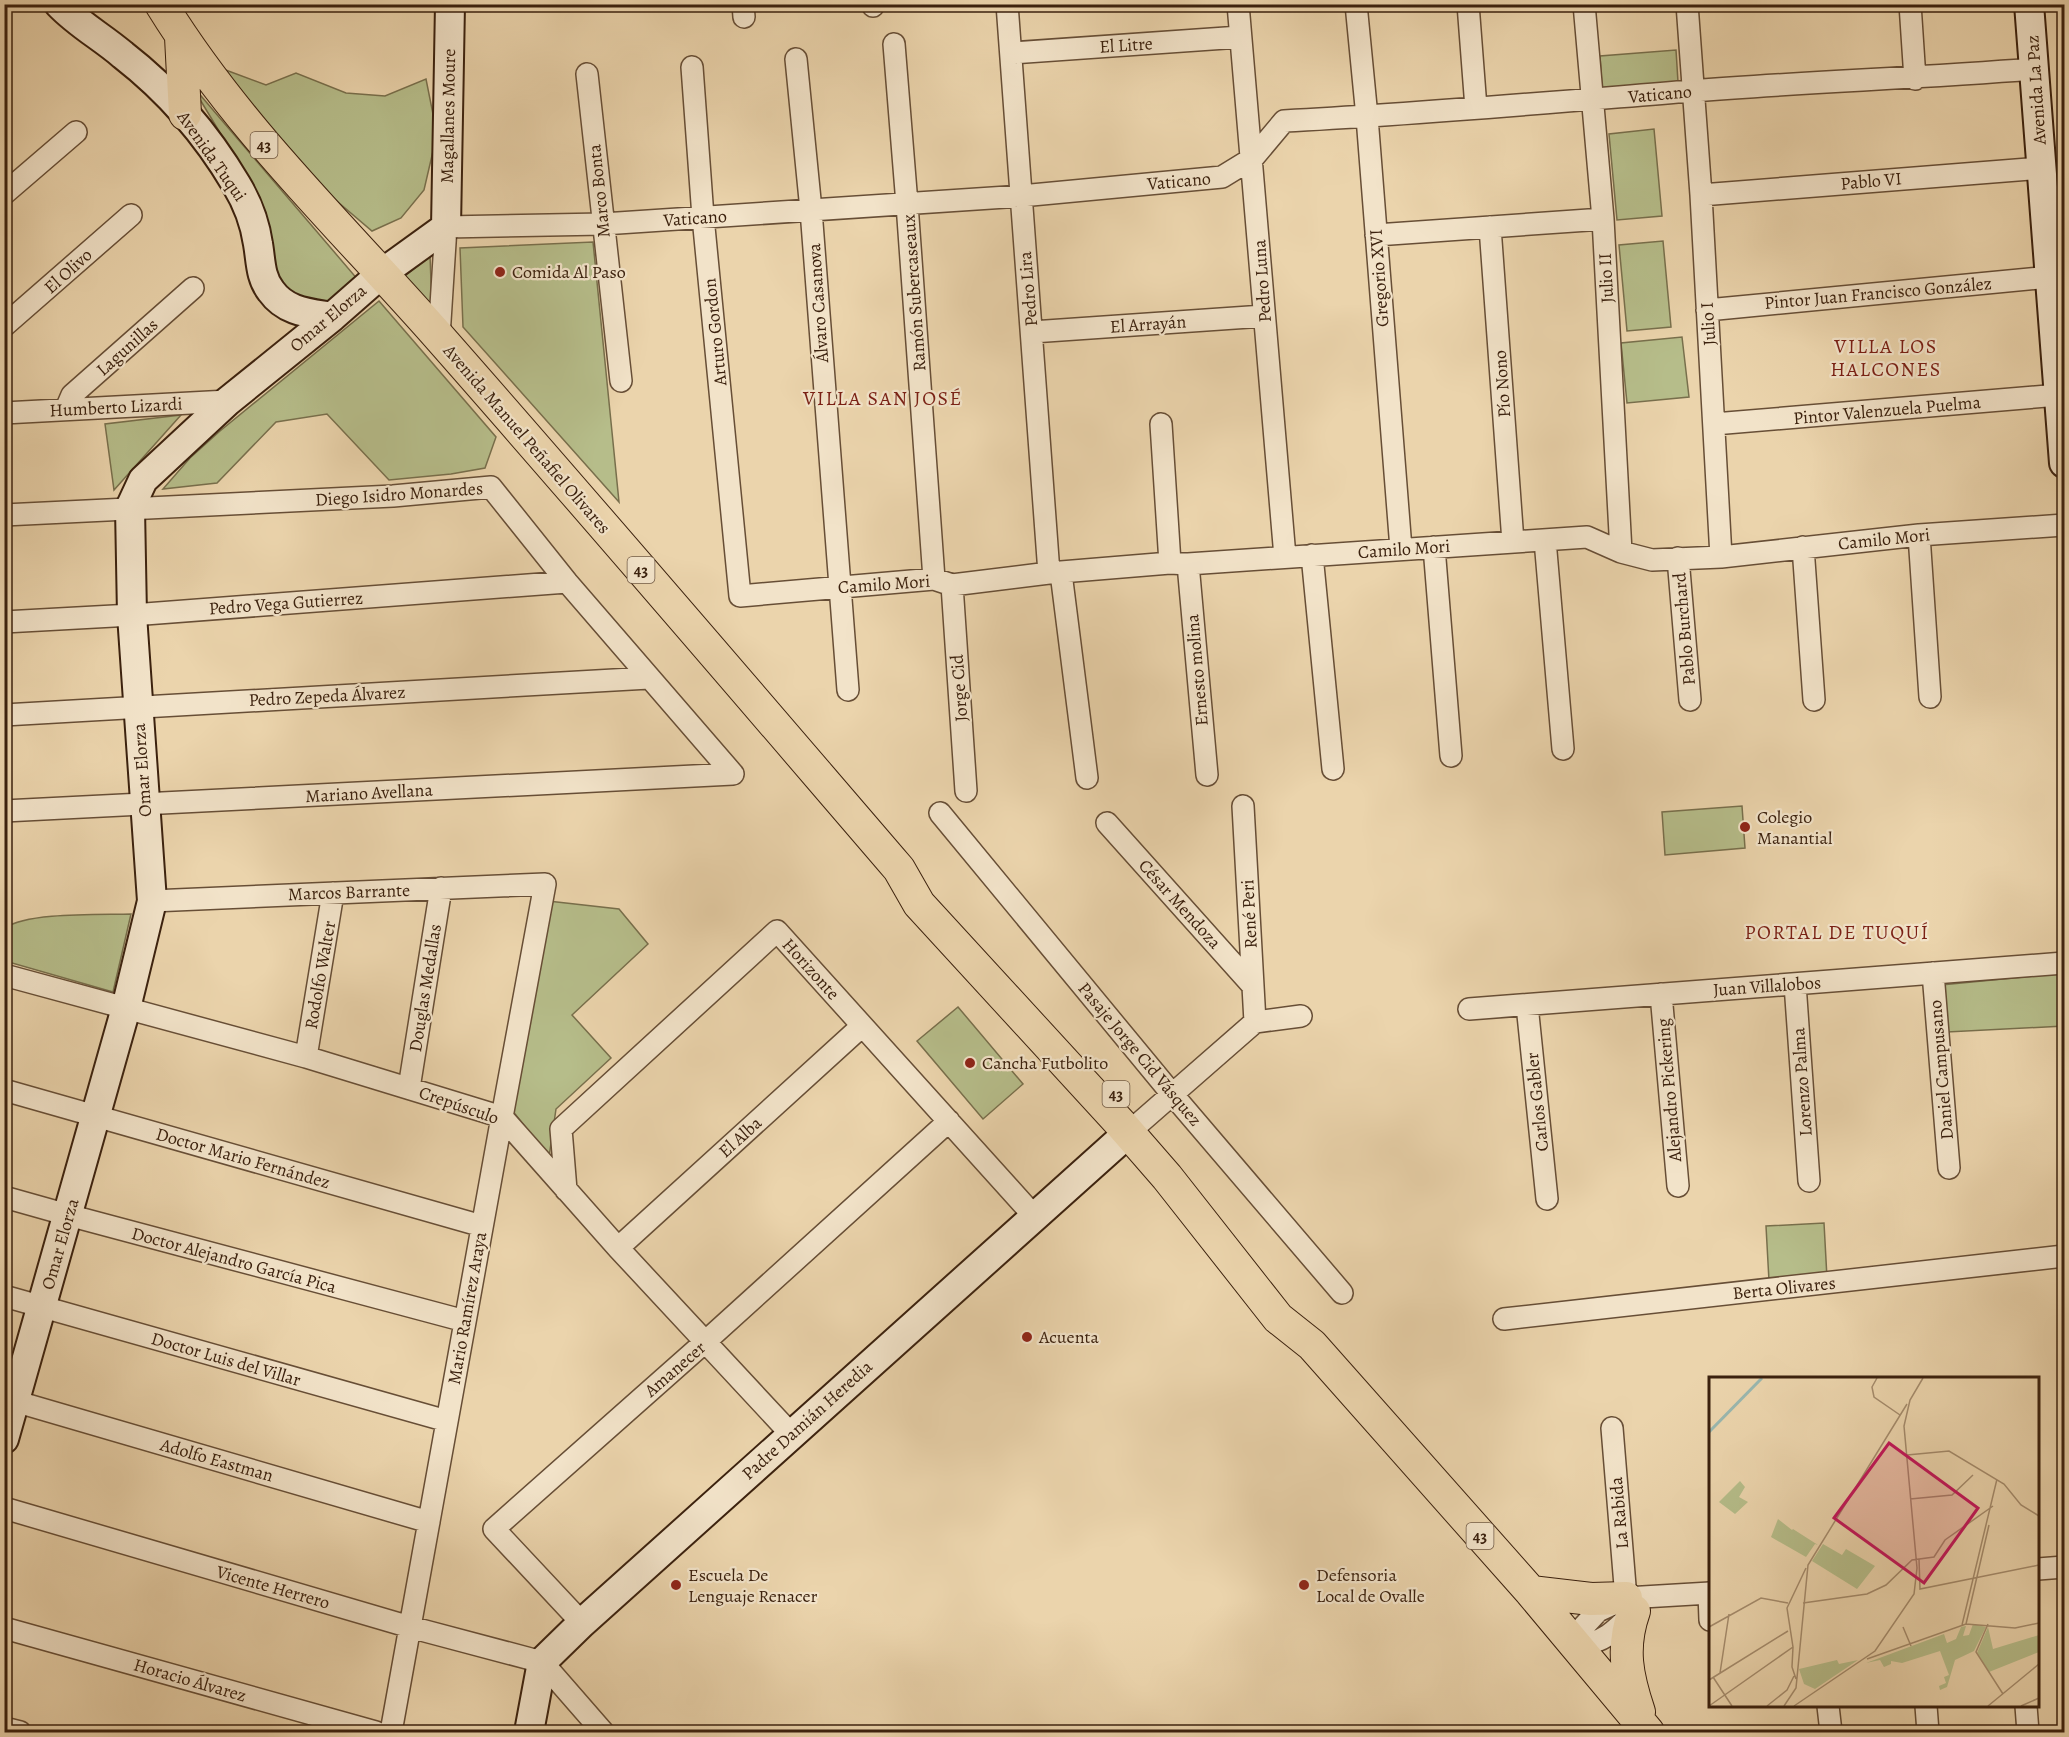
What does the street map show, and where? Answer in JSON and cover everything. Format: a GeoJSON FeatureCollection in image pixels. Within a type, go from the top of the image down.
{"type":"FeatureCollection","features":[{"type":"Feature","properties":{"kind":"main road","name":"Avenida Manuel Peñafiel Olivares"},"geometry":{"type":"LineString","coordinates":[[161,4],[192,54],[269,151],[439,337],[899,869],[919,903],[1134,1127],[1167,1177],[1278,1318],[1309,1341],[1531,1592],[1646,1730]]}},
{"type":"Feature","properties":{"kind":"main road"},"geometry":{"type":"LineString","coordinates":[[181,37],[185,114]]}},
{"type":"Feature","properties":{"kind":"main road"},"geometry":{"type":"LineString","coordinates":[[1531,1592],[1635,1602],[1626,1652],[1627,1671],[1646,1730]]}},
{"type":"Feature","properties":{"kind":"street","name":"Avenida Tuqui"},"geometry":{"type":"LineString","coordinates":[[59,4],[72,18],[98,35],[145,73],[185,114],[235,182],[243,197],[255,228],[261,271],[271,291],[287,306],[297,311],[332,317]]}},
{"type":"Feature","properties":{"kind":"street","name":"Magallanes Moure"},"geometry":{"type":"LineString","coordinates":[[446,227],[450,4]]}},
{"type":"Feature","properties":{"kind":"street","name":"Pedro Lira"},"geometry":{"type":"LineString","coordinates":[[1007,4],[1032,332],[1055,573],[1087,778]]}},
{"type":"Feature","properties":{"kind":"street","name":"Pedro Luna"},"geometry":{"type":"LineString","coordinates":[[1238,4],[1285,557]]}},
{"type":"Feature","properties":{"kind":"street","name":"Gregorio XVI"},"geometry":{"type":"LineString","coordinates":[[1356,4],[1401,549]]}},
{"type":"Feature","properties":{"kind":"street"},"geometry":{"type":"LineString","coordinates":[[1468,4],[1476,108]]}},
{"type":"Feature","properties":{"kind":"street","name":"Julio II"},"geometry":{"type":"LineString","coordinates":[[1584,4],[1603,219],[1621,552]]}},
{"type":"Feature","properties":{"kind":"street","name":"Julio I"},"geometry":{"type":"LineString","coordinates":[[1687,4],[1701,195],[1721,556]]}},
{"type":"Feature","properties":{"kind":"street"},"geometry":{"type":"LineString","coordinates":[[1910,4],[1915,79]]}},
{"type":"Feature","properties":{"kind":"street","name":"Avenida La Paz"},"geometry":{"type":"LineString","coordinates":[[2029,4],[2042,168],[2055,218],[2050,277],[2064,463]]}},
{"type":"Feature","properties":{"kind":"street","name":"El Litre"},"geometry":{"type":"LineString","coordinates":[[1011,53],[1240,37]]}},
{"type":"Feature","properties":{"kind":"street","name":"Ramón Subercaseaux"},"geometry":{"type":"LineString","coordinates":[[894,44],[943,582]]}},
{"type":"Feature","properties":{"kind":"street","name":"Álvaro Casanova"},"geometry":{"type":"LineString","coordinates":[[796,59],[811,210],[848,690]]}},
{"type":"Feature","properties":{"kind":"street","name":"Arturo Gordon"},"geometry":{"type":"LineString","coordinates":[[692,67],[740,596]]}},
{"type":"Feature","properties":{"kind":"street","name":"Vaticano"},"geometry":{"type":"LineString","coordinates":[[446,227],[603,224],[704,218],[1021,196],[1222,177],[1252,158],[1284,121],[2034,69]]}},
{"type":"Feature","properties":{"kind":"street","name":"Marco Bonta"},"geometry":{"type":"LineString","coordinates":[[586,74],[621,381]]}},
{"type":"Feature","properties":{"kind":"street"},"geometry":{"type":"LineString","coordinates":[[4,194],[76,132]]}},
{"type":"Feature","properties":{"kind":"street","name":"Pablo VI"},"geometry":{"type":"LineString","coordinates":[[1701,195],[2042,168]]}},
{"type":"Feature","properties":{"kind":"street","name":"El Olivo"},"geometry":{"type":"LineString","coordinates":[[4,327],[130,215]]}},
{"type":"Feature","properties":{"kind":"street"},"geometry":{"type":"LineString","coordinates":[[1376,235],[1603,219]]}},
{"type":"Feature","properties":{"kind":"street","name":"Omar Elorza"},"geometry":{"type":"LineString","coordinates":[[4,1439],[10,1400],[42,1307],[126,1008],[152,901],[132,615],[130,508],[143,480],[228,401],[381,274],[446,227]]}},
{"type":"Feature","properties":{"kind":"street"},"geometry":{"type":"LineString","coordinates":[[439,337],[446,227]]}},
{"type":"Feature","properties":{"kind":"street","name":"Pío Nono"},"geometry":{"type":"LineString","coordinates":[[1490,227],[1513,542]]}},
{"type":"Feature","properties":{"kind":"street","name":"Pintor Juan Francisco González"},"geometry":{"type":"LineString","coordinates":[[1707,310],[2050,277]]}},
{"type":"Feature","properties":{"kind":"street","name":"Lagunillas"},"geometry":{"type":"LineString","coordinates":[[66,409],[72,395],[193,288]]}},
{"type":"Feature","properties":{"kind":"street","name":"El Arrayán"},"geometry":{"type":"LineString","coordinates":[[1032,332],[1264,316]]}},
{"type":"Feature","properties":{"kind":"street","name":"Pintor Valenzuela Puelma"},"geometry":{"type":"LineString","coordinates":[[1714,424],[2060,395]]}},
{"type":"Feature","properties":{"kind":"street","name":"Humberto Lizardi"},"geometry":{"type":"LineString","coordinates":[[4,413],[228,401]]}},
{"type":"Feature","properties":{"kind":"street","name":"Ernesto molina"},"geometry":{"type":"LineString","coordinates":[[1161,424],[1207,776]]}},
{"type":"Feature","properties":{"kind":"street","name":"Diego Isidro Monardes"},"geometry":{"type":"LineString","coordinates":[[4,515],[393,496],[491,487],[567,582],[733,774]]}},
{"type":"Feature","properties":{"kind":"street","name":"Camilo Mori"},"geometry":{"type":"LineString","coordinates":[[740,596],[1179,563],[1587,537],[1621,552],[1652,560],[1721,556],[1919,535],[2064,525]]}},
{"type":"Feature","properties":{"kind":"street"},"geometry":{"type":"LineString","coordinates":[[1919,535],[1930,697]]}},
{"type":"Feature","properties":{"kind":"street"},"geometry":{"type":"LineString","coordinates":[[1545,540],[1563,749]]}},
{"type":"Feature","properties":{"kind":"street"},"geometry":{"type":"LineString","coordinates":[[1434,547],[1451,756]]}},
{"type":"Feature","properties":{"kind":"street"},"geometry":{"type":"LineString","coordinates":[[1803,547],[1814,700]]}},
{"type":"Feature","properties":{"kind":"street"},"geometry":{"type":"LineString","coordinates":[[1312,555],[1333,769]]}},
{"type":"Feature","properties":{"kind":"street","name":"Pablo Burchard"},"geometry":{"type":"LineString","coordinates":[[1678,558],[1690,700]]}},
{"type":"Feature","properties":{"kind":"street","name":"Pedro Vega Gutierrez"},"geometry":{"type":"LineString","coordinates":[[4,622],[132,615],[567,582]]}},
{"type":"Feature","properties":{"kind":"street","name":"Jorge Cid"},"geometry":{"type":"LineString","coordinates":[[943,582],[966,791]]}},
{"type":"Feature","properties":{"kind":"street","name":"Pedro Zepeda Álvarez"},"geometry":{"type":"LineString","coordinates":[[4,715],[649,678]]}},
{"type":"Feature","properties":{"kind":"street","name":"Mariano Avellana"},"geometry":{"type":"LineString","coordinates":[[4,811],[733,774]]}},
{"type":"Feature","properties":{"kind":"street","name":"René Peri"},"geometry":{"type":"LineString","coordinates":[[1244,806],[1255,1022]]}},
{"type":"Feature","properties":{"kind":"street","name":"Pasaje Jorge Cid Vásquez"},"geometry":{"type":"LineString","coordinates":[[940,813],[1172,1094],[1342,1293]]}},
{"type":"Feature","properties":{"kind":"street","name":"César Mendoza"},"geometry":{"type":"LineString","coordinates":[[1107,823],[1252,985]]}},
{"type":"Feature","properties":{"kind":"street","name":"Marcos Barrante"},"geometry":{"type":"LineString","coordinates":[[152,901],[546,884]]}},
{"type":"Feature","properties":{"kind":"street","name":"Mario Ramírez Araya"},"geometry":{"type":"LineString","coordinates":[[392,1732],[482,1226],[546,884]]}},
{"type":"Feature","properties":{"kind":"street","name":"Douglas Medallas"},"geometry":{"type":"LineString","coordinates":[[409,1088],[441,888]]}},
{"type":"Feature","properties":{"kind":"street","name":"Rodolfo Walter"},"geometry":{"type":"LineString","coordinates":[[306,1057],[333,893]]}},
{"type":"Feature","properties":{"kind":"street","name":"Horizonte"},"geometry":{"type":"LineString","coordinates":[[566,1190],[561,1129],[777,931],[1034,1216]]}},
{"type":"Feature","properties":{"kind":"street","name":"Juan Villalobos"},"geometry":{"type":"LineString","coordinates":[[1469,1009],[2064,963]]}},
{"type":"Feature","properties":{"kind":"street","name":"Daniel Campusano"},"geometry":{"type":"LineString","coordinates":[[1933,973],[1949,1168]]}},
{"type":"Feature","properties":{"kind":"street","name":"Crepúsculo"},"geometry":{"type":"LineString","coordinates":[[4,975],[306,1057],[502,1117],[618,1248],[791,1434]]}},
{"type":"Feature","properties":{"kind":"street","name":"Lorenzo Palma"},"geometry":{"type":"LineString","coordinates":[[1795,984],[1809,1181]]}},
{"type":"Feature","properties":{"kind":"street","name":"Alejandro Pickering"},"geometry":{"type":"LineString","coordinates":[[1661,994],[1678,1186]]}},
{"type":"Feature","properties":{"kind":"street","name":"Carlos Gabler"},"geometry":{"type":"LineString","coordinates":[[1527,1005],[1547,1199]]}},
{"type":"Feature","properties":{"kind":"street"},"geometry":{"type":"LineString","coordinates":[[1134,1127],[1255,1022],[1301,1016]]}},
{"type":"Feature","properties":{"kind":"street","name":"El Alba"},"geometry":{"type":"LineString","coordinates":[[618,1248],[862,1026]]}},
{"type":"Feature","properties":{"kind":"street","name":"Doctor Mario Fernández"},"geometry":{"type":"LineString","coordinates":[[4,1090],[482,1226]]}},
{"type":"Feature","properties":{"kind":"street","name":"Amanecer"},"geometry":{"type":"LineString","coordinates":[[582,1623],[494,1529],[705,1342],[949,1120]]}},
{"type":"Feature","properties":{"kind":"street","name":"Padre Damián Heredia"},"geometry":{"type":"LineString","coordinates":[[542,1662],[791,1434],[1134,1127]]}},
{"type":"Feature","properties":{"kind":"street","name":"Doctor Alejandro García Pica"},"geometry":{"type":"LineString","coordinates":[[4,1197],[465,1321]]}},
{"type":"Feature","properties":{"kind":"street","name":"Berta Olivares"},"geometry":{"type":"LineString","coordinates":[[1504,1319],[2064,1256]]}},
{"type":"Feature","properties":{"kind":"street","name":"Doctor Luis del Villar"},"geometry":{"type":"LineString","coordinates":[[4,1296],[447,1421]]}},
{"type":"Feature","properties":{"kind":"street","name":"Adolfo Eastman"},"geometry":{"type":"LineString","coordinates":[[10,1400],[429,1522]]}},
{"type":"Feature","properties":{"kind":"street","name":"La Rabida"},"geometry":{"type":"LineString","coordinates":[[1612,1428],[1635,1602]]}},
{"type":"Feature","properties":{"kind":"street","name":"Vicente Herrero"},"geometry":{"type":"LineString","coordinates":[[4,1508],[410,1627],[542,1662]]}},
{"type":"Feature","properties":{"kind":"street"},"geometry":{"type":"LineString","coordinates":[[2039,1569],[2064,1567]]}},
{"type":"Feature","properties":{"kind":"street"},"geometry":{"type":"LineString","coordinates":[[1575,1643],[1598,1611],[1635,1602],[1709,1593]]}},
{"type":"Feature","properties":{"kind":"street","name":"Horacio Álvarez"},"geometry":{"type":"LineString","coordinates":[[4,1628],[376,1732]]}},
{"type":"Feature","properties":{"kind":"street"},"geometry":{"type":"LineString","coordinates":[[529,1732],[542,1662]]}},
{"type":"Feature","properties":{"kind":"street"},"geometry":{"type":"LineString","coordinates":[[542,1662],[603,1732]]}},
{"type":"Feature","properties":{"kind":"street"},"geometry":{"type":"LineString","coordinates":[[1828,1707],[1831,1732]]}},
{"type":"Feature","properties":{"kind":"street"},"geometry":{"type":"LineString","coordinates":[[1926,1707],[1928,1732]]}},
{"type":"Feature","properties":{"kind":"street"},"geometry":{"type":"LineString","coordinates":[[2026,1707],[2028,1732]]}},
{"type":"Feature","properties":{"kind":"street"},"geometry":{"type":"LineString","coordinates":[[4,1728],[20,1732]]}},
{"type":"Feature","properties":{"kind":"green space"},"geometry":{"type":"Polygon","coordinates":[[[1676,50],[1678,82],[1602,88],[1600,56],[1676,50]]]}},
{"type":"Feature","properties":{"kind":"green space"},"geometry":{"type":"Polygon","coordinates":[[[223,69],[266,85],[296,73],[346,93],[385,96],[426,79],[437,134],[424,190],[401,218],[372,231],[325,191],[278,141],[223,69]]]}},
{"type":"Feature","properties":{"kind":"green space"},"geometry":{"type":"Polygon","coordinates":[[[190,83],[359,281],[326,303],[297,299],[276,277],[248,179],[190,83]]]}},
{"type":"Feature","properties":{"kind":"green space"},"geometry":{"type":"Polygon","coordinates":[[[1654,129],[1662,216],[1617,220],[1609,134],[1654,129]]]}},
{"type":"Feature","properties":{"kind":"green space"},"geometry":{"type":"Polygon","coordinates":[[[1663,241],[1671,327],[1627,331],[1619,245],[1663,241]]]}},
{"type":"Feature","properties":{"kind":"green space"},"geometry":{"type":"Polygon","coordinates":[[[593,242],[619,502],[463,327],[460,248],[593,242]]]}},
{"type":"Feature","properties":{"kind":"green space"},"geometry":{"type":"Polygon","coordinates":[[[430,256],[432,307],[405,276],[430,256]]]}},
{"type":"Feature","properties":{"kind":"green space"},"geometry":{"type":"Polygon","coordinates":[[[379,301],[496,437],[485,468],[389,480],[327,414],[276,422],[217,483],[163,489],[190,458],[220,431],[379,301]]]}},
{"type":"Feature","properties":{"kind":"green space"},"geometry":{"type":"Polygon","coordinates":[[[1682,337],[1689,397],[1627,403],[1621,343],[1682,337]]]}},
{"type":"Feature","properties":{"kind":"green space"},"geometry":{"type":"Polygon","coordinates":[[[181,415],[114,490],[105,424],[181,415]]]}},
{"type":"Feature","properties":{"kind":"green space"},"geometry":{"type":"Polygon","coordinates":[[[1742,806],[1745,848],[1665,855],[1662,812],[1742,806]]]}},
{"type":"Feature","properties":{"kind":"green space"},"geometry":{"type":"Polygon","coordinates":[[[548,901],[619,909],[648,944],[572,1015],[611,1058],[556,1109],[549,1157],[508,1105],[548,901]]]}},
{"type":"Feature","properties":{"kind":"green space"},"geometry":{"type":"Polygon","coordinates":[[[131,914],[113,992],[5,961],[5,928],[16,923],[65,915],[131,914]]]}},
{"type":"Feature","properties":{"kind":"green space"},"geometry":{"type":"Polygon","coordinates":[[[2064,973],[2064,1026],[1947,1032],[1941,985],[2064,973]]]}},
{"type":"Feature","properties":{"kind":"green space","name":"Cancha Futbolito"},"geometry":{"type":"Polygon","coordinates":[[[958,1007],[1023,1084],[983,1119],[917,1041],[958,1007]]]}},
{"type":"Feature","properties":{"kind":"green space"},"geometry":{"type":"Polygon","coordinates":[[[1824,1223],[1827,1278],[1769,1281],[1766,1226],[1824,1223]]]}},
{"type":"Feature","properties":{"kind":"place","name":"Comida Al Paso"},"geometry":{"type":"Point","coordinates":[500,272]}},
{"type":"Feature","properties":{"kind":"place","name":"Colegio Manantial"},"geometry":{"type":"Point","coordinates":[1745,827]}},
{"type":"Feature","properties":{"kind":"place","name":"Cancha Futbolito"},"geometry":{"type":"Point","coordinates":[970,1063]}},
{"type":"Feature","properties":{"kind":"place","name":"Acuenta"},"geometry":{"type":"Point","coordinates":[1027,1337]}},
{"type":"Feature","properties":{"kind":"place","name":"Escuela De Lenguaje Renacer"},"geometry":{"type":"Point","coordinates":[676,1585]}},
{"type":"Feature","properties":{"kind":"place","name":"Defensoria Local de Ovalle"},"geometry":{"type":"Point","coordinates":[1304,1585]}},
{"type":"Feature","properties":{"kind":"district","name":"VILLA LOS HALCONES"},"geometry":{"type":"Point","coordinates":[1886,358]}},
{"type":"Feature","properties":{"kind":"district","name":"VILLA SAN JOSÉ"},"geometry":{"type":"Point","coordinates":[883,398]}},
{"type":"Feature","properties":{"kind":"district","name":"PORTAL DE TUQUÍ"},"geometry":{"type":"Point","coordinates":[1837,932]}}]}
